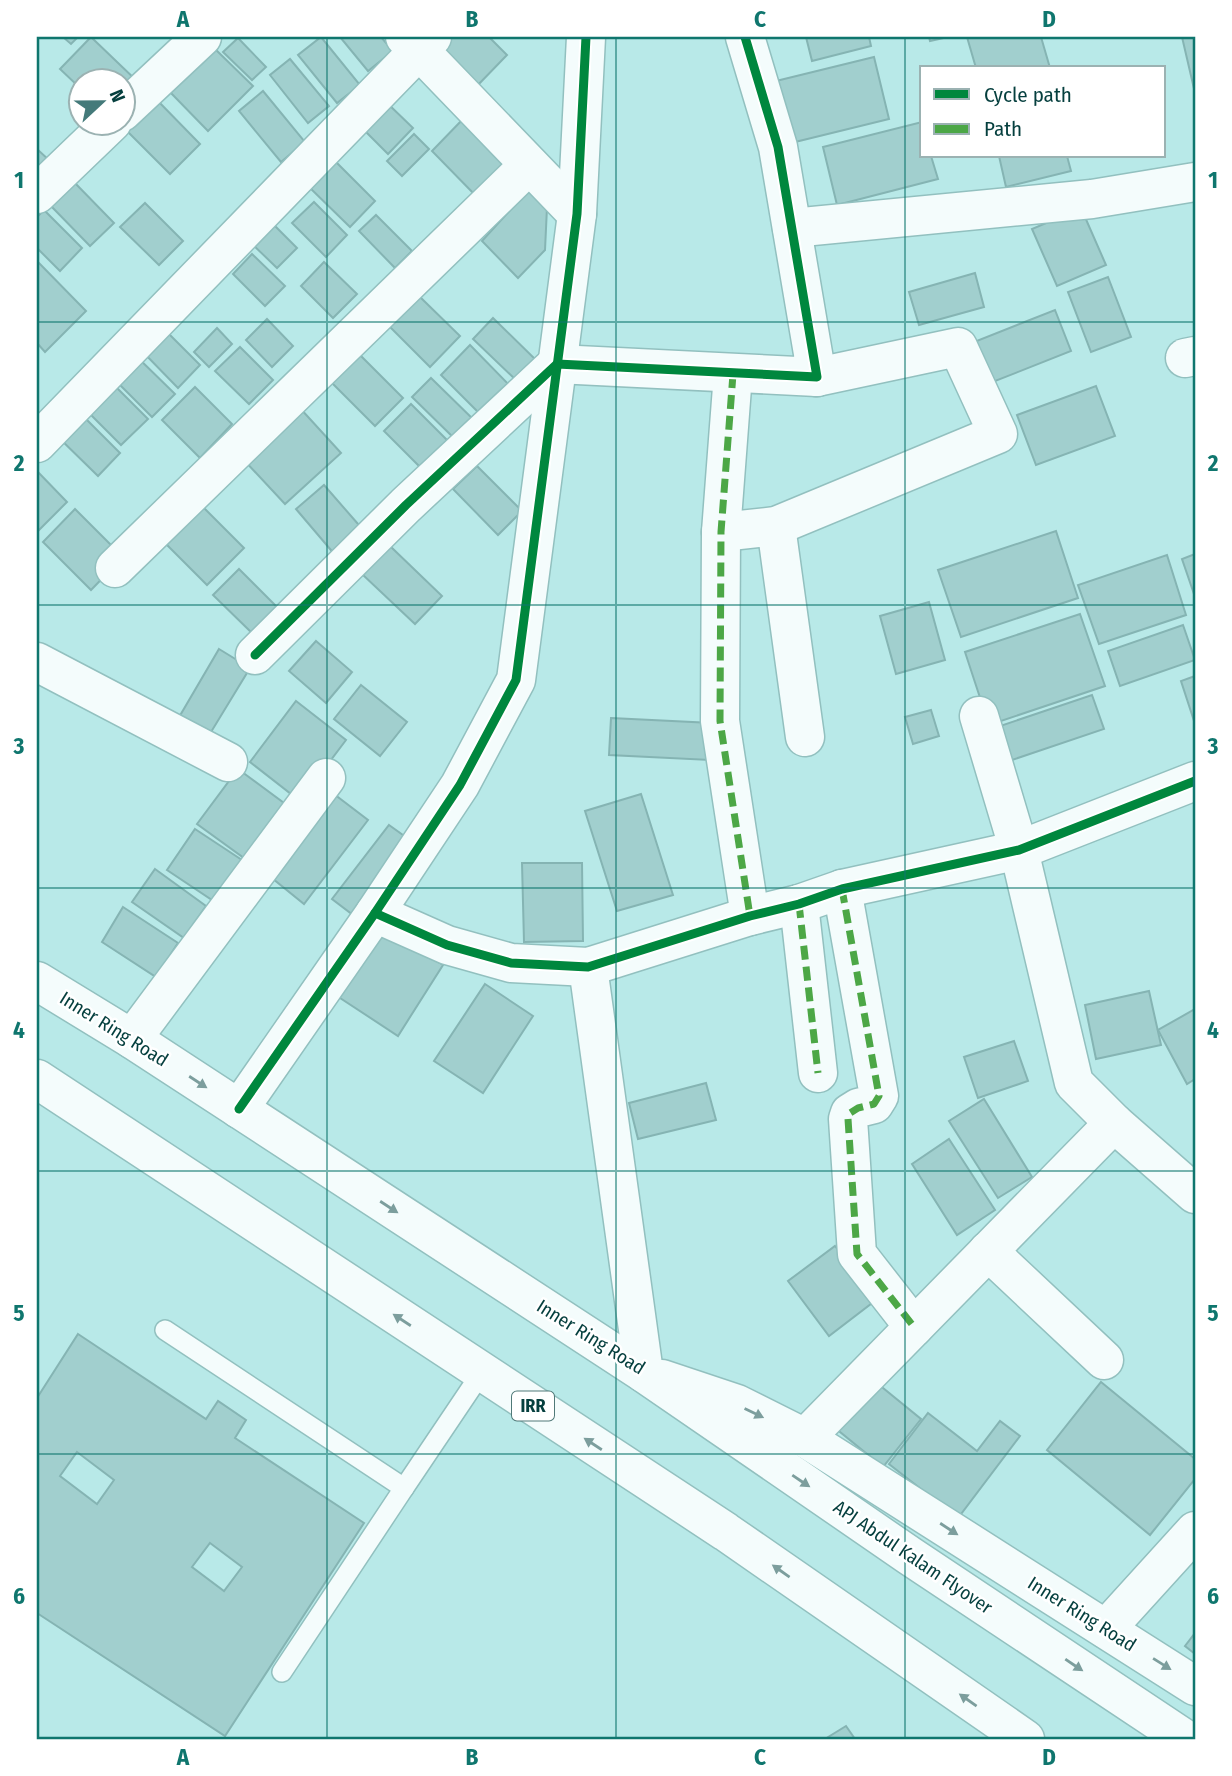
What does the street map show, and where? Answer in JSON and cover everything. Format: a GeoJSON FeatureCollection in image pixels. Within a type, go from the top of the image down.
{"type":"FeatureCollection","features":[{"type":"Feature","properties":{"kind":"main road"},"geometry":{"type":"LineString","coordinates":[[136,99],[202,37]]}},
{"type":"Feature","properties":{"kind":"main road"},"geometry":{"type":"LineString","coordinates":[[239,1109],[460,785],[516,680],[578,214],[586,37]]}},
{"type":"Feature","properties":{"kind":"main road"},"geometry":{"type":"LineString","coordinates":[[745,37],[778,147],[817,377]]}},
{"type":"Feature","properties":{"kind":"main road"},"geometry":{"type":"LineString","coordinates":[[37,443],[419,41],[529,165],[578,214]]}},
{"type":"Feature","properties":{"kind":"main road"},"geometry":{"type":"LineString","coordinates":[[37,194],[97,136]]}},
{"type":"Feature","properties":{"kind":"main road"},"geometry":{"type":"LineString","coordinates":[[115,568],[529,165]]}},
{"type":"Feature","properties":{"kind":"main road"},"geometry":{"type":"LineString","coordinates":[[792,228],[1092,199],[1195,182]]}},
{"type":"Feature","properties":{"kind":"main road"},"geometry":{"type":"LineString","coordinates":[[255,655],[406,505],[557,364],[817,377],[958,347],[998,434],[776,526],[721,531]]}},
{"type":"Feature","properties":{"kind":"main road"},"geometry":{"type":"LineString","coordinates":[[733,374],[721,531],[720,721],[750,916]]}},
{"type":"Feature","properties":{"kind":"main road"},"geometry":{"type":"LineString","coordinates":[[776,526],[805,737]]}},
{"type":"Feature","properties":{"kind":"main road"},"geometry":{"type":"LineString","coordinates":[[37,662],[228,762]]}},
{"type":"Feature","properties":{"kind":"main road"},"geometry":{"type":"LineString","coordinates":[[979,716],[1019,850],[1074,1083],[1114,1123],[1195,1194]]}},
{"type":"Feature","properties":{"kind":"main road"},"geometry":{"type":"LineString","coordinates":[[132,1039],[326,778]]}},
{"type":"Feature","properties":{"kind":"main road"},"geometry":{"type":"LineString","coordinates":[[375,913],[447,945],[511,963],[589,967],[842,889],[1019,850],[1195,781]]}},
{"type":"Feature","properties":{"kind":"main road"},"geometry":{"type":"LineString","coordinates":[[842,889],[879,1096],[874,1104],[850,1113],[848,1119],[857,1254],[914,1327]]}},
{"type":"Feature","properties":{"kind":"main road"},"geometry":{"type":"LineString","coordinates":[[799,904],[818,1073]]}},
{"type":"Feature","properties":{"kind":"main road"},"geometry":{"type":"LineString","coordinates":[[589,967],[644,1373]]}},
{"type":"Feature","properties":{"kind":"main road","name":"Inner Ring Road"},"geometry":{"type":"LineString","coordinates":[[37,981],[132,1039],[644,1373],[737,1404],[805,1438],[1195,1686]]}},
{"type":"Feature","properties":{"kind":"main road","name":"IRR"},"geometry":{"type":"LineString","coordinates":[[37,1079],[726,1532],[1025,1739]]}},
{"type":"Feature","properties":{"kind":"main road"},"geometry":{"type":"LineString","coordinates":[[805,1438],[1114,1123]]}},
{"type":"Feature","properties":{"kind":"main road"},"geometry":{"type":"LineString","coordinates":[[988,1251],[1104,1360]]}},
{"type":"Feature","properties":{"kind":"main road","name":"APJ Abdul Kalam Flyover"},"geometry":{"type":"LineString","coordinates":[[644,1373],[899,1549],[1185,1739]]}},
{"type":"Feature","properties":{"kind":"main road"},"geometry":{"type":"LineString","coordinates":[[1106,1629],[1195,1531]]}},
{"type":"Feature","properties":{"kind":"lane"},"geometry":{"type":"LineString","coordinates":[[165,1331],[404,1488]]}},
{"type":"Feature","properties":{"kind":"lane"},"geometry":{"type":"LineString","coordinates":[[282,1672],[482,1372]]}},
{"type":"Feature","properties":{"kind":"building"},"geometry":{"type":"Polygon","coordinates":[[[63,37],[78,37],[71,44],[63,37]]]}},
{"type":"Feature","properties":{"kind":"building"},"geometry":{"type":"Polygon","coordinates":[[[91,37],[121,66],[66,66],[66,75],[60,69],[91,37]]]}},
{"type":"Feature","properties":{"kind":"building"},"geometry":{"type":"Polygon","coordinates":[[[321,37],[360,85],[337,103],[298,55],[321,37]]]}},
{"type":"Feature","properties":{"kind":"building"},"geometry":{"type":"Polygon","coordinates":[[[340,37],[381,37],[393,51],[368,71],[340,37]]]}},
{"type":"Feature","properties":{"kind":"building"},"geometry":{"type":"Polygon","coordinates":[[[450,37],[489,37],[507,55],[475,88],[437,50],[450,37]]]}},
{"type":"Feature","properties":{"kind":"building"},"geometry":{"type":"Polygon","coordinates":[[[806,37],[869,37],[871,46],[812,61],[806,37]]]}},
{"type":"Feature","properties":{"kind":"building"},"geometry":{"type":"Polygon","coordinates":[[[929,37],[948,37],[930,41],[929,37]]]}},
{"type":"Feature","properties":{"kind":"building"},"geometry":{"type":"Polygon","coordinates":[[[967,37],[1041,37],[1049,66],[975,66],[967,37]]]}},
{"type":"Feature","properties":{"kind":"building"},"geometry":{"type":"Polygon","coordinates":[[[1182,37],[1195,37],[1195,93],[1182,37]]]}},
{"type":"Feature","properties":{"kind":"building"},"geometry":{"type":"Polygon","coordinates":[[[238,38],[266,67],[252,80],[223,52],[238,38]]]}},
{"type":"Feature","properties":{"kind":"building"},"geometry":{"type":"Polygon","coordinates":[[[212,46],[253,86],[208,131],[168,90],[212,46]]]}},
{"type":"Feature","properties":{"kind":"building"},"geometry":{"type":"Polygon","coordinates":[[[874,57],[889,119],[791,143],[776,81],[874,57]]]}},
{"type":"Feature","properties":{"kind":"building"},"geometry":{"type":"Polygon","coordinates":[[[290,59],[329,106],[308,123],[270,75],[290,59]]]}},
{"type":"Feature","properties":{"kind":"building"},"geometry":{"type":"Polygon","coordinates":[[[263,91],[305,142],[281,162],[239,111],[263,91]]]}},
{"type":"Feature","properties":{"kind":"building"},"geometry":{"type":"Polygon","coordinates":[[[155,98],[200,144],[170,174],[132,136],[136,136],[136,116],[155,98]]]}},
{"type":"Feature","properties":{"kind":"building"},"geometry":{"type":"Polygon","coordinates":[[[384,100],[413,128],[388,154],[359,125],[384,100]]]}},
{"type":"Feature","properties":{"kind":"building"},"geometry":{"type":"Polygon","coordinates":[[[465,117],[513,164],[479,199],[432,151],[465,117]]]}},
{"type":"Feature","properties":{"kind":"building"},"geometry":{"type":"Polygon","coordinates":[[[920,123],[920,158],[932,158],[938,179],[837,205],[823,147],[920,123]]]}},
{"type":"Feature","properties":{"kind":"building"},"geometry":{"type":"Polygon","coordinates":[[[414,134],[429,149],[402,176],[387,161],[414,134]]]}},
{"type":"Feature","properties":{"kind":"building"},"geometry":{"type":"Polygon","coordinates":[[[37,149],[50,161],[37,175],[37,149]]]}},
{"type":"Feature","properties":{"kind":"building"},"geometry":{"type":"Polygon","coordinates":[[[999,158],[1068,158],[1071,171],[1006,187],[999,158]]]}},
{"type":"Feature","properties":{"kind":"building"},"geometry":{"type":"Polygon","coordinates":[[[334,160],[375,201],[350,227],[308,186],[334,160]]]}},
{"type":"Feature","properties":{"kind":"building"},"geometry":{"type":"Polygon","coordinates":[[[72,180],[114,223],[90,246],[48,203],[72,180]]]}},
{"type":"Feature","properties":{"kind":"building"},"geometry":{"type":"Polygon","coordinates":[[[534,184],[547,207],[545,250],[518,278],[482,241],[534,184]]]}},
{"type":"Feature","properties":{"kind":"building"},"geometry":{"type":"Polygon","coordinates":[[[314,202],[347,235],[326,257],[292,223],[314,202]]]}},
{"type":"Feature","properties":{"kind":"building"},"geometry":{"type":"Polygon","coordinates":[[[145,203],[183,241],[159,265],[120,227],[145,203]]]}},
{"type":"Feature","properties":{"kind":"building"},"geometry":{"type":"Polygon","coordinates":[[[1081,208],[1106,265],[1057,286],[1032,229],[1081,208]]]}},
{"type":"Feature","properties":{"kind":"building"},"geometry":{"type":"Polygon","coordinates":[[[44,210],[82,248],[60,271],[37,248],[37,217],[44,210]]]}},
{"type":"Feature","properties":{"kind":"building"},"geometry":{"type":"Polygon","coordinates":[[[376,215],[412,251],[395,268],[359,231],[376,215]]]}},
{"type":"Feature","properties":{"kind":"building"},"geometry":{"type":"Polygon","coordinates":[[[267,218],[297,248],[277,268],[247,239],[267,218]]]}},
{"type":"Feature","properties":{"kind":"building"},"geometry":{"type":"Polygon","coordinates":[[[252,254],[285,286],[265,306],[233,274],[252,254]]]}},
{"type":"Feature","properties":{"kind":"building"},"geometry":{"type":"Polygon","coordinates":[[[37,261],[86,311],[45,352],[37,343],[37,261]]]}},
{"type":"Feature","properties":{"kind":"building"},"geometry":{"type":"Polygon","coordinates":[[[324,262],[357,294],[333,318],[301,286],[324,262]]]}},
{"type":"Feature","properties":{"kind":"building"},"geometry":{"type":"Polygon","coordinates":[[[975,273],[984,307],[919,325],[909,292],[975,273]]]}},
{"type":"Feature","properties":{"kind":"building"},"geometry":{"type":"Polygon","coordinates":[[[1108,277],[1131,337],[1091,352],[1068,292],[1108,277]]]}},
{"type":"Feature","properties":{"kind":"building"},"geometry":{"type":"Polygon","coordinates":[[[419,296],[460,336],[430,367],[390,327],[419,296]]]}},
{"type":"Feature","properties":{"kind":"building"},"geometry":{"type":"Polygon","coordinates":[[[1055,310],[1071,351],[985,385],[969,344],[1055,310]]]}},
{"type":"Feature","properties":{"kind":"building"},"geometry":{"type":"Polygon","coordinates":[[[493,318],[538,362],[518,382],[473,339],[493,318]]]}},
{"type":"Feature","properties":{"kind":"building"},"geometry":{"type":"Polygon","coordinates":[[[267,319],[293,346],[272,367],[246,340],[267,319]]]}},
{"type":"Feature","properties":{"kind":"building"},"geometry":{"type":"Polygon","coordinates":[[[160,325],[200,365],[178,388],[138,347],[160,325]]]}},
{"type":"Feature","properties":{"kind":"building"},"geometry":{"type":"Polygon","coordinates":[[[217,328],[232,344],[209,367],[194,352],[217,328]]]}},
{"type":"Feature","properties":{"kind":"building"},"geometry":{"type":"Polygon","coordinates":[[[470,345],[516,392],[487,421],[441,375],[470,345]]]}},
{"type":"Feature","properties":{"kind":"building"},"geometry":{"type":"Polygon","coordinates":[[[240,347],[273,380],[249,404],[215,371],[240,347]]]}},
{"type":"Feature","properties":{"kind":"building"},"geometry":{"type":"Polygon","coordinates":[[[131,351],[175,394],[152,417],[109,374],[131,351]]]}},
{"type":"Feature","properties":{"kind":"building"},"geometry":{"type":"Polygon","coordinates":[[[360,355],[403,398],[375,426],[332,383],[360,355]]]}},
{"type":"Feature","properties":{"kind":"building"},"geometry":{"type":"Polygon","coordinates":[[[107,378],[148,419],[121,445],[80,404],[107,378]]]}},
{"type":"Feature","properties":{"kind":"building"},"geometry":{"type":"Polygon","coordinates":[[[431,378],[477,423],[458,442],[412,397],[431,378]]]}},
{"type":"Feature","properties":{"kind":"building"},"geometry":{"type":"Polygon","coordinates":[[[1096,386],[1115,436],[1036,465],[1017,415],[1096,386]]]}},
{"type":"Feature","properties":{"kind":"building"},"geometry":{"type":"Polygon","coordinates":[[[195,387],[232,424],[200,458],[162,420],[195,387]]]}},
{"type":"Feature","properties":{"kind":"building"},"geometry":{"type":"Polygon","coordinates":[[[411,404],[457,450],[430,477],[384,431],[411,404]]]}},
{"type":"Feature","properties":{"kind":"building"},"geometry":{"type":"Polygon","coordinates":[[[299,407],[341,453],[285,504],[243,459],[299,407]]]}},
{"type":"Feature","properties":{"kind":"building"},"geometry":{"type":"Polygon","coordinates":[[[77,410],[120,453],[98,476],[54,433],[77,410]]]}},
{"type":"Feature","properties":{"kind":"building"},"geometry":{"type":"Polygon","coordinates":[[[477,466],[522,511],[498,535],[453,489],[477,466]]]}},
{"type":"Feature","properties":{"kind":"building"},"geometry":{"type":"Polygon","coordinates":[[[37,471],[67,502],[37,532],[37,471]]]}},
{"type":"Feature","properties":{"kind":"building"},"geometry":{"type":"Polygon","coordinates":[[[324,485],[365,532],[336,556],[296,509],[324,485]]]}},
{"type":"Feature","properties":{"kind":"building"},"geometry":{"type":"Polygon","coordinates":[[[203,507],[244,548],[207,585],[166,544],[203,507]]]}},
{"type":"Feature","properties":{"kind":"building"},"geometry":{"type":"Polygon","coordinates":[[[75,509],[123,557],[91,590],[43,542],[75,509]]]}},
{"type":"Feature","properties":{"kind":"building"},"geometry":{"type":"Polygon","coordinates":[[[1056,531],[1078,598],[961,637],[938,570],[1056,531]]]}},
{"type":"Feature","properties":{"kind":"building"},"geometry":{"type":"Polygon","coordinates":[[[390,546],[442,596],[415,624],[363,575],[390,546]]]}},
{"type":"Feature","properties":{"kind":"building"},"geometry":{"type":"Polygon","coordinates":[[[1195,554],[1195,597],[1182,559],[1195,554]]]}},
{"type":"Feature","properties":{"kind":"building"},"geometry":{"type":"Polygon","coordinates":[[[1167,555],[1186,615],[1099,644],[1078,585],[1167,555]]]}},
{"type":"Feature","properties":{"kind":"building"},"geometry":{"type":"Polygon","coordinates":[[[239,569],[277,607],[252,633],[213,595],[239,569]]]}},
{"type":"Feature","properties":{"kind":"building"},"geometry":{"type":"Polygon","coordinates":[[[929,602],[945,660],[896,674],[880,616],[929,602]]]}},
{"type":"Feature","properties":{"kind":"building"},"geometry":{"type":"Polygon","coordinates":[[[1080,614],[1105,686],[989,725],[965,652],[1080,614]]]}},
{"type":"Feature","properties":{"kind":"building"},"geometry":{"type":"Polygon","coordinates":[[[1183,625],[1195,660],[1120,686],[1108,651],[1183,625]]]}},
{"type":"Feature","properties":{"kind":"building"},"geometry":{"type":"Polygon","coordinates":[[[316,641],[352,672],[326,703],[289,671],[316,641]]]}},
{"type":"Feature","properties":{"kind":"building"},"geometry":{"type":"Polygon","coordinates":[[[219,649],[250,668],[208,737],[178,719],[219,649]]]}},
{"type":"Feature","properties":{"kind":"building"},"geometry":{"type":"Polygon","coordinates":[[[1195,676],[1195,724],[1181,681],[1195,676]]]}},
{"type":"Feature","properties":{"kind":"building"},"geometry":{"type":"Polygon","coordinates":[[[361,685],[407,722],[380,756],[334,719],[361,685]]]}},
{"type":"Feature","properties":{"kind":"building"},"geometry":{"type":"Polygon","coordinates":[[[1092,695],[1104,729],[1012,760],[1000,726],[1092,695]]]}},
{"type":"Feature","properties":{"kind":"building"},"geometry":{"type":"Polygon","coordinates":[[[296,701],[346,740],[300,801],[250,762],[296,701]]]}},
{"type":"Feature","properties":{"kind":"building"},"geometry":{"type":"Polygon","coordinates":[[[931,710],[939,736],[913,744],[905,717],[931,710]]]}},
{"type":"Feature","properties":{"kind":"building"},"geometry":{"type":"Polygon","coordinates":[[[611,718],[712,723],[710,760],[609,755],[611,718]]]}},
{"type":"Feature","properties":{"kind":"building"},"geometry":{"type":"Polygon","coordinates":[[[238,769],[284,803],[244,858],[197,824],[238,769]]]}},
{"type":"Feature","properties":{"kind":"building"},"geometry":{"type":"Polygon","coordinates":[[[330,791],[368,820],[304,904],[267,874],[330,791]]]}},
{"type":"Feature","properties":{"kind":"building"},"geometry":{"type":"Polygon","coordinates":[[[641,794],[673,895],[617,911],[585,811],[641,794]]]}},
{"type":"Feature","properties":{"kind":"building"},"geometry":{"type":"Polygon","coordinates":[[[389,825],[414,843],[357,918],[332,899],[389,825]]]}},
{"type":"Feature","properties":{"kind":"building"},"geometry":{"type":"Polygon","coordinates":[[[195,829],[248,864],[221,906],[167,870],[195,829]]]}},
{"type":"Feature","properties":{"kind":"building"},"geometry":{"type":"Polygon","coordinates":[[[522,863],[582,863],[583,941],[524,942],[522,863]]]}},
{"type":"Feature","properties":{"kind":"building"},"geometry":{"type":"Polygon","coordinates":[[[155,869],[206,906],[184,938],[132,902],[155,869]]]}},
{"type":"Feature","properties":{"kind":"building"},"geometry":{"type":"Polygon","coordinates":[[[123,907],[178,943],[156,977],[102,942],[123,907]]]}},
{"type":"Feature","properties":{"kind":"building"},"geometry":{"type":"Polygon","coordinates":[[[381,926],[443,965],[398,1036],[337,996],[381,926]]]}},
{"type":"Feature","properties":{"kind":"building"},"geometry":{"type":"Polygon","coordinates":[[[485,984],[533,1016],[483,1093],[434,1061],[485,984]]]}},
{"type":"Feature","properties":{"kind":"building"},"geometry":{"type":"Polygon","coordinates":[[[1149,991],[1161,1045],[1096,1059],[1085,1005],[1149,991]]]}},
{"type":"Feature","properties":{"kind":"building"},"geometry":{"type":"Polygon","coordinates":[[[1195,1009],[1195,1079],[1187,1084],[1158,1030],[1195,1009]]]}},
{"type":"Feature","properties":{"kind":"building"},"geometry":{"type":"Polygon","coordinates":[[[1014,1041],[1028,1081],[978,1098],[964,1057],[1014,1041]]]}},
{"type":"Feature","properties":{"kind":"building"},"geometry":{"type":"Polygon","coordinates":[[[706,1083],[716,1120],[638,1139],[629,1103],[706,1083]]]}},
{"type":"Feature","properties":{"kind":"building"},"geometry":{"type":"Polygon","coordinates":[[[984,1099],[1032,1177],[998,1198],[949,1121],[984,1099]]]}},
{"type":"Feature","properties":{"kind":"building"},"geometry":{"type":"Polygon","coordinates":[[[949,1139],[995,1210],[957,1235],[912,1164],[949,1139]]]}},
{"type":"Feature","properties":{"kind":"building"},"geometry":{"type":"Polygon","coordinates":[[[835,1246],[876,1300],[829,1336],[788,1281],[835,1246]]]}},
{"type":"Feature","properties":{"kind":"building"},"geometry":{"type":"Polygon","coordinates":[[[78,1334],[206,1419],[218,1401],[246,1420],[235,1438],[364,1523],[225,1736],[37,1613],[37,1398],[78,1334]],[[77,1452],[60,1476],[97,1504],[114,1480],[77,1452]],[[210,1543],[192,1567],[224,1591],[242,1567],[210,1543]]]}},
{"type":"Feature","properties":{"kind":"building"},"geometry":{"type":"Polygon","coordinates":[[[872,1379],[921,1419],[883,1467],[834,1427],[872,1379]]]}},
{"type":"Feature","properties":{"kind":"building"},"geometry":{"type":"Polygon","coordinates":[[[1101,1382],[1195,1459],[1195,1479],[1150,1535],[1047,1450],[1101,1382]]]}},
{"type":"Feature","properties":{"kind":"building"},"geometry":{"type":"Polygon","coordinates":[[[928,1413],[977,1451],[1000,1421],[1020,1436],[958,1518],[889,1464],[928,1413]]]}},
{"type":"Feature","properties":{"kind":"building"},"geometry":{"type":"Polygon","coordinates":[[[1195,1633],[1195,1654],[1185,1646],[1195,1633]]]}},
{"type":"Feature","properties":{"kind":"building"},"geometry":{"type":"Polygon","coordinates":[[[846,1726],[855,1739],[825,1739],[846,1726]]]}},
{"type":"Feature","properties":{"kind":"marked path"},"geometry":{"type":"LineString","coordinates":[[733,374],[721,532],[720,721],[750,916]]}},
{"type":"Feature","properties":{"kind":"marked path"},"geometry":{"type":"LineString","coordinates":[[842,889],[879,1096],[874,1104],[850,1113],[848,1119],[857,1254],[914,1327]]}},
{"type":"Feature","properties":{"kind":"marked path"},"geometry":{"type":"LineString","coordinates":[[799,904],[818,1073]]}},
{"type":"Feature","properties":{"kind":"cycle path"},"geometry":{"type":"LineString","coordinates":[[239,1109],[460,785],[516,680],[577,214],[586,37]]}},
{"type":"Feature","properties":{"kind":"cycle path"},"geometry":{"type":"LineString","coordinates":[[255,655],[406,505],[557,364],[817,377],[778,147],[745,37]]}},
{"type":"Feature","properties":{"kind":"cycle path"},"geometry":{"type":"LineString","coordinates":[[375,913],[447,945],[511,963],[588,967],[842,889],[1019,850],[1195,781]]}}]}
